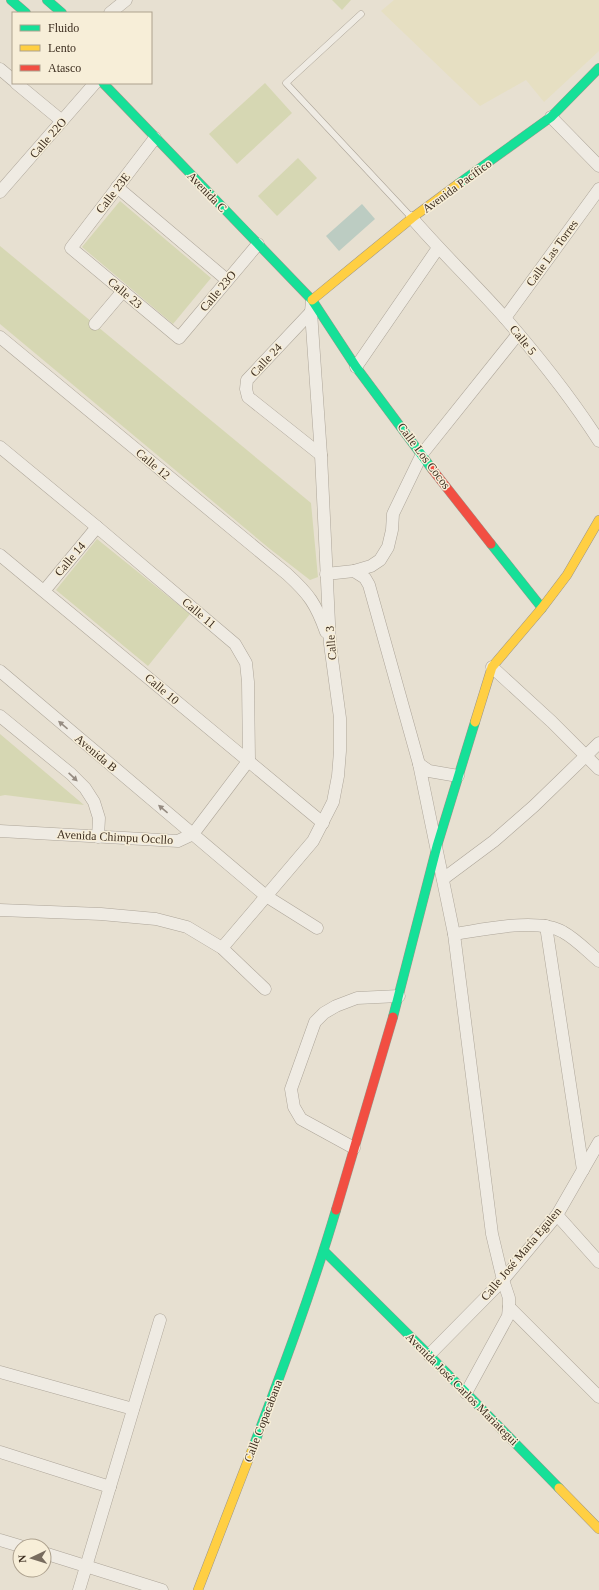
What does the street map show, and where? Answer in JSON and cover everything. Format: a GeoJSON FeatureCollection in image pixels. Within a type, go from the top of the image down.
{"type":"FeatureCollection","features":[{"type":"Feature","properties":{"kind":"street"},"geometry":{"type":"LineString","coordinates":[[11,0],[25,12]]}},
{"type":"Feature","properties":{"kind":"street"},"geometry":{"type":"LineString","coordinates":[[47,0],[61,12]]}},
{"type":"Feature","properties":{"kind":"street"},"geometry":{"type":"LineString","coordinates":[[111,12],[126,0]]}},
{"type":"Feature","properties":{"kind":"street","name":"Avenida Pacífico"},"geometry":{"type":"LineString","coordinates":[[311,306],[412,218],[551,117],[599,68]]}},
{"type":"Feature","properties":{"kind":"street"},"geometry":{"type":"LineString","coordinates":[[0,69],[12,79]]}},
{"type":"Feature","properties":{"kind":"street"},"geometry":{"type":"LineString","coordinates":[[17,84],[62,121]]}},
{"type":"Feature","properties":{"kind":"street","name":"Calle 22O"},"geometry":{"type":"LineString","coordinates":[[0,192],[94,84]]}},
{"type":"Feature","properties":{"kind":"street","name":"Avenida C"},"geometry":{"type":"LineString","coordinates":[[104,84],[258,244],[311,306]]}},
{"type":"Feature","properties":{"kind":"street"},"geometry":{"type":"LineString","coordinates":[[551,117],[599,166]]}},
{"type":"Feature","properties":{"kind":"street","name":"Calle 23E"},"geometry":{"type":"LineString","coordinates":[[71,248],[155,138]]}},
{"type":"Feature","properties":{"kind":"street"},"geometry":{"type":"LineString","coordinates":[[117,187],[227,280]]}},
{"type":"Feature","properties":{"kind":"street","name":"Calle Las Torres"},"geometry":{"type":"LineString","coordinates":[[505,318],[599,189]]}},
{"type":"Feature","properties":{"kind":"street","name":"Calle 5"},"geometry":{"type":"LineString","coordinates":[[412,218],[438,248],[505,318],[581,413],[599,441]]}},
{"type":"Feature","properties":{"kind":"street","name":"Calle 23O"},"geometry":{"type":"LineString","coordinates":[[179,338],[258,244]]}},
{"type":"Feature","properties":{"kind":"street","name":"Calle 23"},"geometry":{"type":"LineString","coordinates":[[71,248],[179,338]]}},
{"type":"Feature","properties":{"kind":"street"},"geometry":{"type":"LineString","coordinates":[[356,366],[438,248]]}},
{"type":"Feature","properties":{"kind":"street"},"geometry":{"type":"LineString","coordinates":[[95,324],[123,291]]}},
{"type":"Feature","properties":{"kind":"street","name":"Calle Los Cocos"},"geometry":{"type":"LineString","coordinates":[[311,306],[422,454],[438,478],[542,608]]}},
{"type":"Feature","properties":{"kind":"street","name":"Calle 3"},"geometry":{"type":"LineString","coordinates":[[222,948],[313,841],[333,802],[340,751],[340,718],[330,644],[321,455],[311,306]]}},
{"type":"Feature","properties":{"kind":"street","name":"Calle 24"},"geometry":{"type":"LineString","coordinates":[[311,306],[247,380],[246,389],[248,397],[321,455]]}},
{"type":"Feature","properties":{"kind":"street"},"geometry":{"type":"LineString","coordinates":[[306,592],[327,579],[371,566],[380,560],[388,547],[392,530],[392,514],[422,454],[518,334]]}},
{"type":"Feature","properties":{"kind":"street","name":"Calle 12"},"geometry":{"type":"LineString","coordinates":[[0,337],[281,569],[306,592],[319,612],[330,644]]}},
{"type":"Feature","properties":{"kind":"street","name":"Calle 11"},"geometry":{"type":"LineString","coordinates":[[0,447],[235,644],[246,663],[248,682],[249,760]]}},
{"type":"Feature","properties":{"kind":"street"},"geometry":{"type":"LineString","coordinates":[[599,520],[567,575],[542,608],[492,668],[599,769]]}},
{"type":"Feature","properties":{"kind":"street","name":"Calle 14"},"geometry":{"type":"LineString","coordinates":[[44,591],[97,527]]}},
{"type":"Feature","properties":{"kind":"street","name":"Calle 10"},"geometry":{"type":"LineString","coordinates":[[0,555],[249,760],[323,823]]}},
{"type":"Feature","properties":{"kind":"street"},"geometry":{"type":"LineString","coordinates":[[354,571],[365,578],[368,585],[419,764],[437,846],[454,934],[492,1234],[509,1298],[510,1307],[508,1316],[466,1393]]}},
{"type":"Feature","properties":{"kind":"street","name":"Calle Copacabana"},"geometry":{"type":"LineString","coordinates":[[198,1590],[282,1372],[324,1251],[399,996],[437,846],[492,668]]}},
{"type":"Feature","properties":{"kind":"street","name":"Avenida B"},"geometry":{"type":"LineString","coordinates":[[0,671],[193,834]]}},
{"type":"Feature","properties":{"kind":"street"},"geometry":{"type":"LineString","coordinates":[[0,716],[71,774],[85,788],[94,802],[99,818],[98,836]]}},
{"type":"Feature","properties":{"kind":"street"},"geometry":{"type":"LineString","coordinates":[[444,879],[494,841],[534,806],[599,742]]}},
{"type":"Feature","properties":{"kind":"street"},"geometry":{"type":"LineString","coordinates":[[249,760],[193,834],[266,896],[317,928]]}},
{"type":"Feature","properties":{"kind":"street"},"geometry":{"type":"LineString","coordinates":[[419,764],[429,771],[458,776]]}},
{"type":"Feature","properties":{"kind":"street","name":"Avenida Chimpu Occllo"},"geometry":{"type":"LineString","coordinates":[[0,831],[178,841],[193,834]]}},
{"type":"Feature","properties":{"kind":"street"},"geometry":{"type":"LineString","coordinates":[[0,910],[101,914],[156,919],[187,927],[222,948],[265,989]]}},
{"type":"Feature","properties":{"kind":"street"},"geometry":{"type":"LineString","coordinates":[[454,934],[513,925],[546,926],[563,932],[599,961]]}},
{"type":"Feature","properties":{"kind":"street"},"geometry":{"type":"LineString","coordinates":[[546,926],[584,1170]]}},
{"type":"Feature","properties":{"kind":"street"},"geometry":{"type":"LineString","coordinates":[[354,1148],[301,1119],[294,1106],[291,1089],[315,1022],[324,1013],[336,1006],[357,998],[399,996]]}},
{"type":"Feature","properties":{"kind":"street","name":"Calle José María Egulen"},"geometry":{"type":"LineString","coordinates":[[429,1355],[503,1280],[557,1215],[584,1170],[596,1158],[599,1142]]}},
{"type":"Feature","properties":{"kind":"street"},"geometry":{"type":"LineString","coordinates":[[557,1215],[599,1262]]}},
{"type":"Feature","properties":{"kind":"street","name":"Avenida José Carlos Mariategui"},"geometry":{"type":"LineString","coordinates":[[324,1251],[429,1355],[599,1529]]}},
{"type":"Feature","properties":{"kind":"street"},"geometry":{"type":"LineString","coordinates":[[510,1307],[599,1397]]}},
{"type":"Feature","properties":{"kind":"street"},"geometry":{"type":"LineString","coordinates":[[79,1590],[160,1320]]}},
{"type":"Feature","properties":{"kind":"street"},"geometry":{"type":"LineString","coordinates":[[0,1372],[133,1409]]}},
{"type":"Feature","properties":{"kind":"street"},"geometry":{"type":"LineString","coordinates":[[0,1452],[110,1487]]}},
{"type":"Feature","properties":{"kind":"street"},"geometry":{"type":"LineString","coordinates":[[0,1540],[12,1544]]}},
{"type":"Feature","properties":{"kind":"street"},"geometry":{"type":"LineString","coordinates":[[52,1555],[162,1590]]}},
{"type":"Feature","properties":{"kind":"lane"},"geometry":{"type":"LineString","coordinates":[[361,14],[286,83],[412,218]]}},
{"type":"Feature","properties":{"kind":"shaded area"},"geometry":{"type":"Polygon","coordinates":[[[394,0],[599,0],[599,51],[544,102],[526,80],[480,106],[381,11],[394,0]]]}},
{"type":"Feature","properties":{"kind":"shaded area"},"geometry":{"type":"Polygon","coordinates":[[[362,204],[375,219],[339,251],[326,236],[362,204]]]}},
{"type":"Feature","properties":{"kind":"green space"},"geometry":{"type":"Polygon","coordinates":[[[332,0],[351,0],[342,10],[332,0]]]}},
{"type":"Feature","properties":{"kind":"green space"},"geometry":{"type":"Polygon","coordinates":[[[265,83],[292,113],[237,164],[209,134],[265,83]]]}},
{"type":"Feature","properties":{"kind":"green space"},"geometry":{"type":"Polygon","coordinates":[[[298,158],[317,178],[277,216],[258,196],[298,158]]]}},
{"type":"Feature","properties":{"kind":"green space"},"geometry":{"type":"Polygon","coordinates":[[[120,201],[211,278],[173,324],[82,247],[120,201]]]}},
{"type":"Feature","properties":{"kind":"green space"},"geometry":{"type":"Polygon","coordinates":[[[0,246],[311,503],[318,577],[310,580],[270,549],[0,324],[0,246]]]}},
{"type":"Feature","properties":{"kind":"green space"},"geometry":{"type":"Polygon","coordinates":[[[97,539],[190,614],[148,666],[56,590],[97,539]]]}},
{"type":"Feature","properties":{"kind":"green space"},"geometry":{"type":"Polygon","coordinates":[[[0,734],[84,805],[5,795],[0,796],[0,734]]]}},
{"type":"Feature","properties":{"kind":"traffic: fast"},"geometry":{"type":"LineString","coordinates":[[11,0],[25,12]]}},
{"type":"Feature","properties":{"kind":"traffic: fast"},"geometry":{"type":"LineString","coordinates":[[47,0],[61,12]]}},
{"type":"Feature","properties":{"kind":"traffic: fast"},"geometry":{"type":"LineString","coordinates":[[458,184],[551,117],[599,68]]}},
{"type":"Feature","properties":{"kind":"traffic: fast"},"geometry":{"type":"LineString","coordinates":[[104,84],[312,300],[356,367],[432,469]]}},
{"type":"Feature","properties":{"kind":"traffic: fast"},"geometry":{"type":"LineString","coordinates":[[491,544],[542,608]]}},
{"type":"Feature","properties":{"kind":"traffic: fast"},"geometry":{"type":"LineString","coordinates":[[393,1017],[437,846],[475,722]]}},
{"type":"Feature","properties":{"kind":"traffic: fast"},"geometry":{"type":"LineString","coordinates":[[252,1450],[307,1301],[336,1210]]}},
{"type":"Feature","properties":{"kind":"traffic: fast"},"geometry":{"type":"LineString","coordinates":[[324,1251],[429,1355],[559,1488]]}},
{"type":"Feature","properties":{"kind":"traffic: slow"},"geometry":{"type":"LineString","coordinates":[[312,300],[412,218],[458,184]]}},
{"type":"Feature","properties":{"kind":"traffic: slow"},"geometry":{"type":"LineString","coordinates":[[475,722],[492,667],[542,608],[567,575],[599,520]]}},
{"type":"Feature","properties":{"kind":"traffic: slow"},"geometry":{"type":"LineString","coordinates":[[198,1590],[252,1450]]}},
{"type":"Feature","properties":{"kind":"traffic: slow"},"geometry":{"type":"LineString","coordinates":[[559,1488],[599,1529]]}},
{"type":"Feature","properties":{"kind":"traffic: jam"},"geometry":{"type":"LineString","coordinates":[[432,469],[491,544]]}},
{"type":"Feature","properties":{"kind":"traffic: jam"},"geometry":{"type":"LineString","coordinates":[[336,1210],[393,1017]]}}]}
